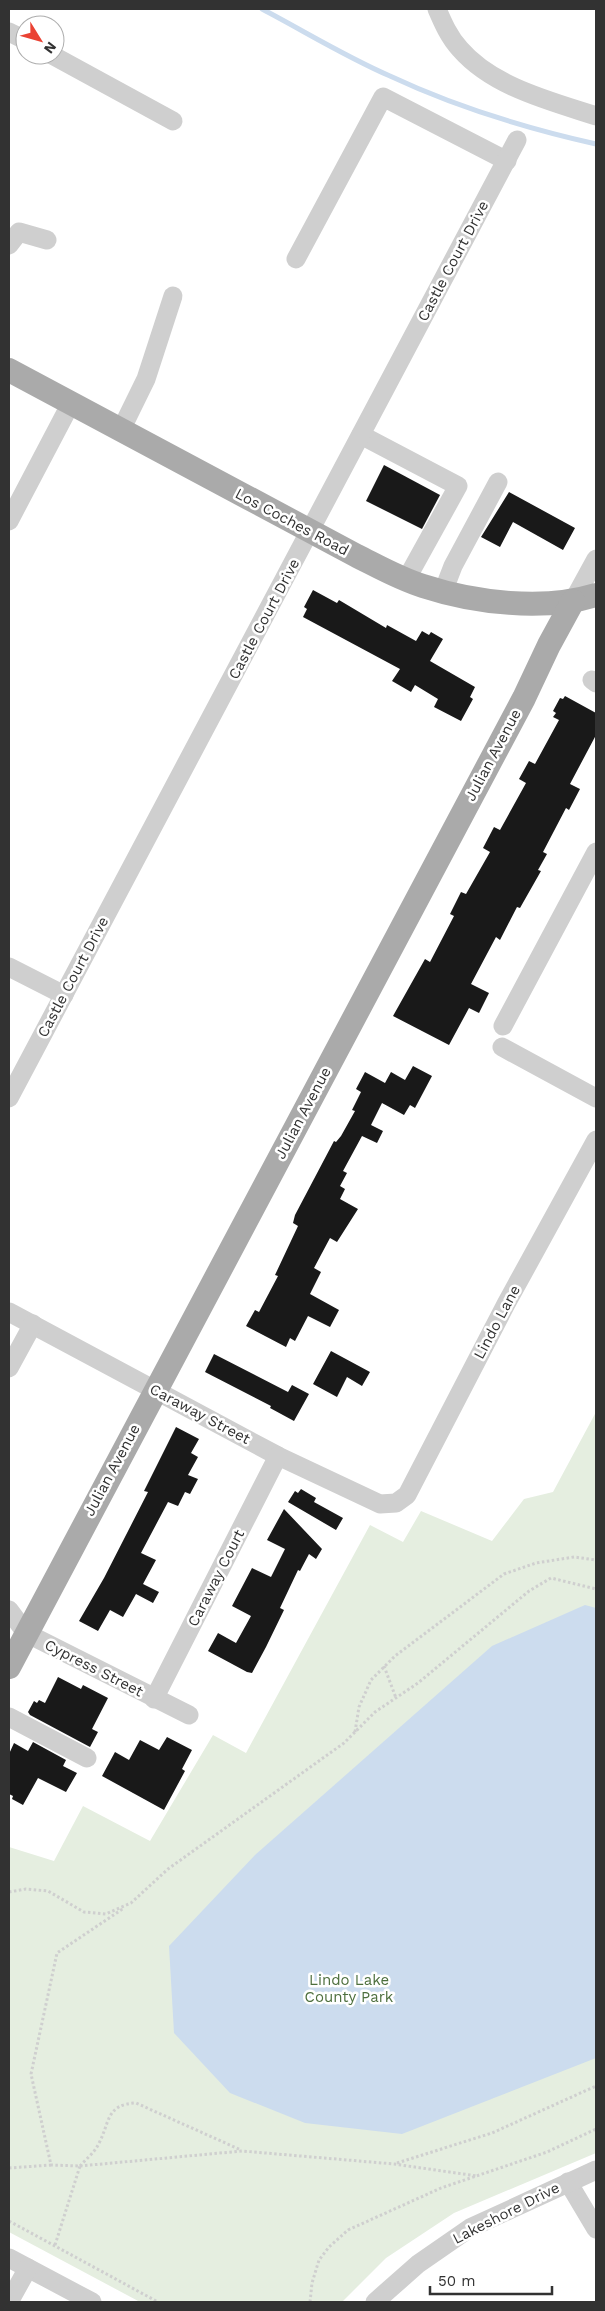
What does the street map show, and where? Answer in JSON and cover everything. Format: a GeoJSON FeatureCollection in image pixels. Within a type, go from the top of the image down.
{"type":"FeatureCollection","features":[{"type":"Feature","properties":{"kind":"main road","name":"Los Coches Road"},"geometry":{"type":"LineString","coordinates":[[9,370],[310,531],[406,580],[443,592],[522,603],[549,604],[596,596]]}},
{"type":"Feature","properties":{"kind":"main road","name":"Julian Avenue"},"geometry":{"type":"LineString","coordinates":[[9,1667],[519,707],[573,601]]}},
{"type":"Feature","properties":{"kind":"street"},"geometry":{"type":"LineString","coordinates":[[437,9],[446,29],[459,48],[485,70],[540,97],[596,116]]}},
{"type":"Feature","properties":{"kind":"street"},"geometry":{"type":"LineString","coordinates":[[65,62],[173,121]]}},
{"type":"Feature","properties":{"kind":"street"},"geometry":{"type":"LineString","coordinates":[[296,260],[382,97],[506,161]]}},
{"type":"Feature","properties":{"kind":"street","name":"Castle Court Drive"},"geometry":{"type":"LineString","coordinates":[[9,1098],[517,140]]}},
{"type":"Feature","properties":{"kind":"street"},"geometry":{"type":"LineString","coordinates":[[9,245],[19,232],[47,240]]}},
{"type":"Feature","properties":{"kind":"street"},"geometry":{"type":"LineString","coordinates":[[121,430],[146,379],[173,296]]}},
{"type":"Feature","properties":{"kind":"street"},"geometry":{"type":"LineString","coordinates":[[9,521],[71,403]]}},
{"type":"Feature","properties":{"kind":"street"},"geometry":{"type":"LineString","coordinates":[[361,435],[458,486],[406,580]]}},
{"type":"Feature","properties":{"kind":"street"},"geometry":{"type":"LineString","coordinates":[[443,592],[453,566],[498,482]]}},
{"type":"Feature","properties":{"kind":"street","name":"Julian Avenue"},"geometry":{"type":"LineString","coordinates":[[573,601],[596,559]]}},
{"type":"Feature","properties":{"kind":"street"},"geometry":{"type":"LineString","coordinates":[[503,1026],[596,852]]}},
{"type":"Feature","properties":{"kind":"street"},"geometry":{"type":"LineString","coordinates":[[9,967],[64,995]]}},
{"type":"Feature","properties":{"kind":"street"},"geometry":{"type":"LineString","coordinates":[[502,1047],[596,1098]]}},
{"type":"Feature","properties":{"kind":"street","name":"Lindo Lane"},"geometry":{"type":"LineString","coordinates":[[396,1503],[407,1495],[506,1304],[596,1140]]}},
{"type":"Feature","properties":{"kind":"street","name":"Caraway Street"},"geometry":{"type":"LineString","coordinates":[[9,1312],[278,1456],[380,1504],[396,1503]]}},
{"type":"Feature","properties":{"kind":"street"},"geometry":{"type":"LineString","coordinates":[[9,1368],[33,1324]]}},
{"type":"Feature","properties":{"kind":"street","name":"Caraway Court"},"geometry":{"type":"LineString","coordinates":[[154,1699],[278,1456]]}},
{"type":"Feature","properties":{"kind":"street","name":"Cypress Street"},"geometry":{"type":"LineString","coordinates":[[9,1610],[26,1633],[189,1715]]}},
{"type":"Feature","properties":{"kind":"street"},"geometry":{"type":"LineString","coordinates":[[9,1718],[87,1758]]}},
{"type":"Feature","properties":{"kind":"street","name":"Lakeshore Drive"},"geometry":{"type":"LineString","coordinates":[[375,2302],[418,2264],[470,2228],[596,2170]]}},
{"type":"Feature","properties":{"kind":"street"},"geometry":{"type":"LineString","coordinates":[[568,2182],[595,2225]]}},
{"type":"Feature","properties":{"kind":"street"},"geometry":{"type":"LineString","coordinates":[[9,2258],[92,2302]]}},
{"type":"Feature","properties":{"kind":"street"},"geometry":{"type":"LineString","coordinates":[[9,2302],[28,2268]]}},
{"type":"Feature","properties":{"kind":"path"},"geometry":{"type":"LineString","coordinates":[[355,1732],[359,1707],[371,1680],[384,1666],[504,1574],[536,1563],[574,1557],[596,1560]]}},
{"type":"Feature","properties":{"kind":"path"},"geometry":{"type":"LineString","coordinates":[[51,2165],[31,2074],[57,1953],[131,1903],[168,1869],[344,1743],[376,1712],[418,1683],[529,1591],[551,1578],[596,1589]]}},
{"type":"Feature","properties":{"kind":"path"},"geometry":{"type":"LineString","coordinates":[[384,1666],[396,1698]]}},
{"type":"Feature","properties":{"kind":"path"},"geometry":{"type":"LineString","coordinates":[[9,1892],[26,1889],[48,1891],[84,1912],[106,1914],[131,1903]]}},
{"type":"Feature","properties":{"kind":"path"},"geometry":{"type":"LineString","coordinates":[[394,2164],[492,2133],[596,2086]]}},
{"type":"Feature","properties":{"kind":"path"},"geometry":{"type":"LineString","coordinates":[[55,2245],[80,2166],[98,2146],[111,2112],[124,2103],[136,2103],[242,2150]]}},
{"type":"Feature","properties":{"kind":"path"},"geometry":{"type":"LineString","coordinates":[[310,2302],[312,2283],[319,2260],[329,2247],[348,2230],[441,2188],[547,2152],[596,2129]]}},
{"type":"Feature","properties":{"kind":"path"},"geometry":{"type":"LineString","coordinates":[[9,2168],[51,2165],[80,2166],[242,2150],[394,2164],[477,2176]]}},
{"type":"Feature","properties":{"kind":"path"},"geometry":{"type":"LineString","coordinates":[[9,2221],[158,2302]]}},
{"type":"Feature","properties":{"kind":"green space","name":"Lindo Lake County Park"},"geometry":{"type":"Polygon","coordinates":[[[596,1412],[596,2153],[454,2213],[386,2258],[342,2302],[140,2302],[9,2232],[9,1847],[54,1861],[83,1806],[150,1841],[213,1735],[246,1753],[370,1525],[403,1542],[421,1511],[492,1541],[524,1499],[553,1492],[596,1412]]]}},
{"type":"Feature","properties":{"kind":"water"},"geometry":{"type":"Polygon","coordinates":[[[585,1605],[596,1608],[596,2058],[402,2134],[305,2123],[230,2093],[174,2033],[169,1946],[255,1855],[492,1646],[585,1605]]]}},
{"type":"Feature","properties":{"kind":"building"},"geometry":{"type":"Polygon","coordinates":[[[384,465],[440,495],[422,529],[366,501],[384,465]]]}},
{"type":"Feature","properties":{"kind":"building"},"geometry":{"type":"Polygon","coordinates":[[[509,492],[575,528],[563,550],[513,522],[500,547],[481,537],[509,492]]]}},
{"type":"Feature","properties":{"kind":"building"},"geometry":{"type":"Polygon","coordinates":[[[313,590],[337,603],[339,600],[386,628],[387,625],[416,641],[422,631],[429,635],[431,632],[443,639],[430,661],[475,687],[470,697],[473,699],[461,721],[434,707],[438,699],[415,685],[411,692],[392,681],[400,669],[303,617],[307,609],[304,607],[313,590]]]}},
{"type":"Feature","properties":{"kind":"building"},"geometry":{"type":"Polygon","coordinates":[[[565,696],[596,713],[596,735],[570,784],[580,789],[569,810],[566,808],[543,852],[547,854],[538,870],[541,871],[520,908],[517,907],[500,940],[496,937],[471,984],[489,993],[479,1013],[469,1008],[449,1045],[393,1016],[425,959],[430,962],[454,916],[450,914],[461,892],[466,894],[490,852],[483,848],[494,827],[500,830],[526,783],[519,779],[529,761],[535,764],[559,720],[553,717],[556,713],[553,711],[560,698],[563,699],[565,696]]]}},
{"type":"Feature","properties":{"kind":"building"},"geometry":{"type":"Polygon","coordinates":[[[413,1066],[432,1076],[415,1108],[410,1105],[404,1115],[382,1103],[371,1125],[383,1131],[377,1143],[362,1136],[343,1171],[347,1173],[340,1186],[345,1189],[340,1199],[358,1209],[337,1242],[330,1238],[314,1268],[321,1272],[310,1294],[339,1310],[330,1327],[308,1316],[295,1341],[290,1338],[286,1347],[246,1326],[255,1310],[259,1312],[278,1276],[275,1275],[298,1226],[293,1223],[295,1215],[334,1141],[336,1142],[341,1136],[355,1111],[352,1110],[361,1092],[356,1089],[365,1072],[385,1083],[391,1072],[405,1080],[413,1066]]]}},
{"type":"Feature","properties":{"kind":"building"},"geometry":{"type":"Polygon","coordinates":[[[331,1351],[370,1372],[362,1386],[347,1377],[337,1397],[313,1384],[331,1351]]]}},
{"type":"Feature","properties":{"kind":"building"},"geometry":{"type":"Polygon","coordinates":[[[214,1354],[288,1392],[292,1385],[309,1394],[294,1421],[270,1408],[271,1406],[205,1372],[214,1354]]]}},
{"type":"Feature","properties":{"kind":"building"},"geometry":{"type":"Polygon","coordinates":[[[176,1427],[199,1439],[191,1453],[198,1457],[188,1475],[198,1479],[190,1494],[185,1492],[178,1506],[168,1502],[141,1553],[156,1560],[143,1584],[159,1592],[153,1603],[136,1594],[123,1617],[110,1610],[98,1631],[79,1621],[104,1578],[148,1492],[144,1491],[176,1427]]]}},
{"type":"Feature","properties":{"kind":"building"},"geometry":{"type":"Polygon","coordinates":[[[301,1489],[316,1498],[314,1502],[343,1518],[336,1530],[288,1502],[295,1491],[298,1493],[301,1489]]]}},
{"type":"Feature","properties":{"kind":"building"},"geometry":{"type":"Polygon","coordinates":[[[284,1509],[322,1549],[316,1559],[309,1554],[300,1571],[298,1570],[280,1608],[284,1610],[266,1647],[252,1673],[247,1672],[208,1651],[218,1633],[236,1643],[251,1616],[232,1606],[252,1568],[271,1577],[285,1549],[267,1540],[284,1509]]]}},
{"type":"Feature","properties":{"kind":"building"},"geometry":{"type":"Polygon","coordinates":[[[58,1677],[81,1689],[83,1685],[108,1698],[92,1729],[98,1732],[90,1747],[30,1715],[28,1712],[34,1701],[37,1703],[39,1700],[45,1703],[58,1677]]]}},
{"type":"Feature","properties":{"kind":"building"},"geometry":{"type":"Polygon","coordinates":[[[167,1737],[192,1750],[182,1769],[185,1771],[164,1810],[102,1776],[115,1752],[129,1760],[140,1740],[159,1750],[167,1737]]]}},
{"type":"Feature","properties":{"kind":"building"},"geometry":{"type":"Polygon","coordinates":[[[33,1742],[66,1760],[63,1766],[77,1773],[66,1792],[38,1778],[23,1805],[12,1799],[13,1796],[9,1794],[9,1754],[14,1743],[28,1751],[33,1742]]]}},
{"type":"Feature","properties":{"kind":"waterway"},"geometry":{"type":"LineString","coordinates":[[262,9],[357,61],[415,87],[465,107],[517,124],[596,144]]}}]}
